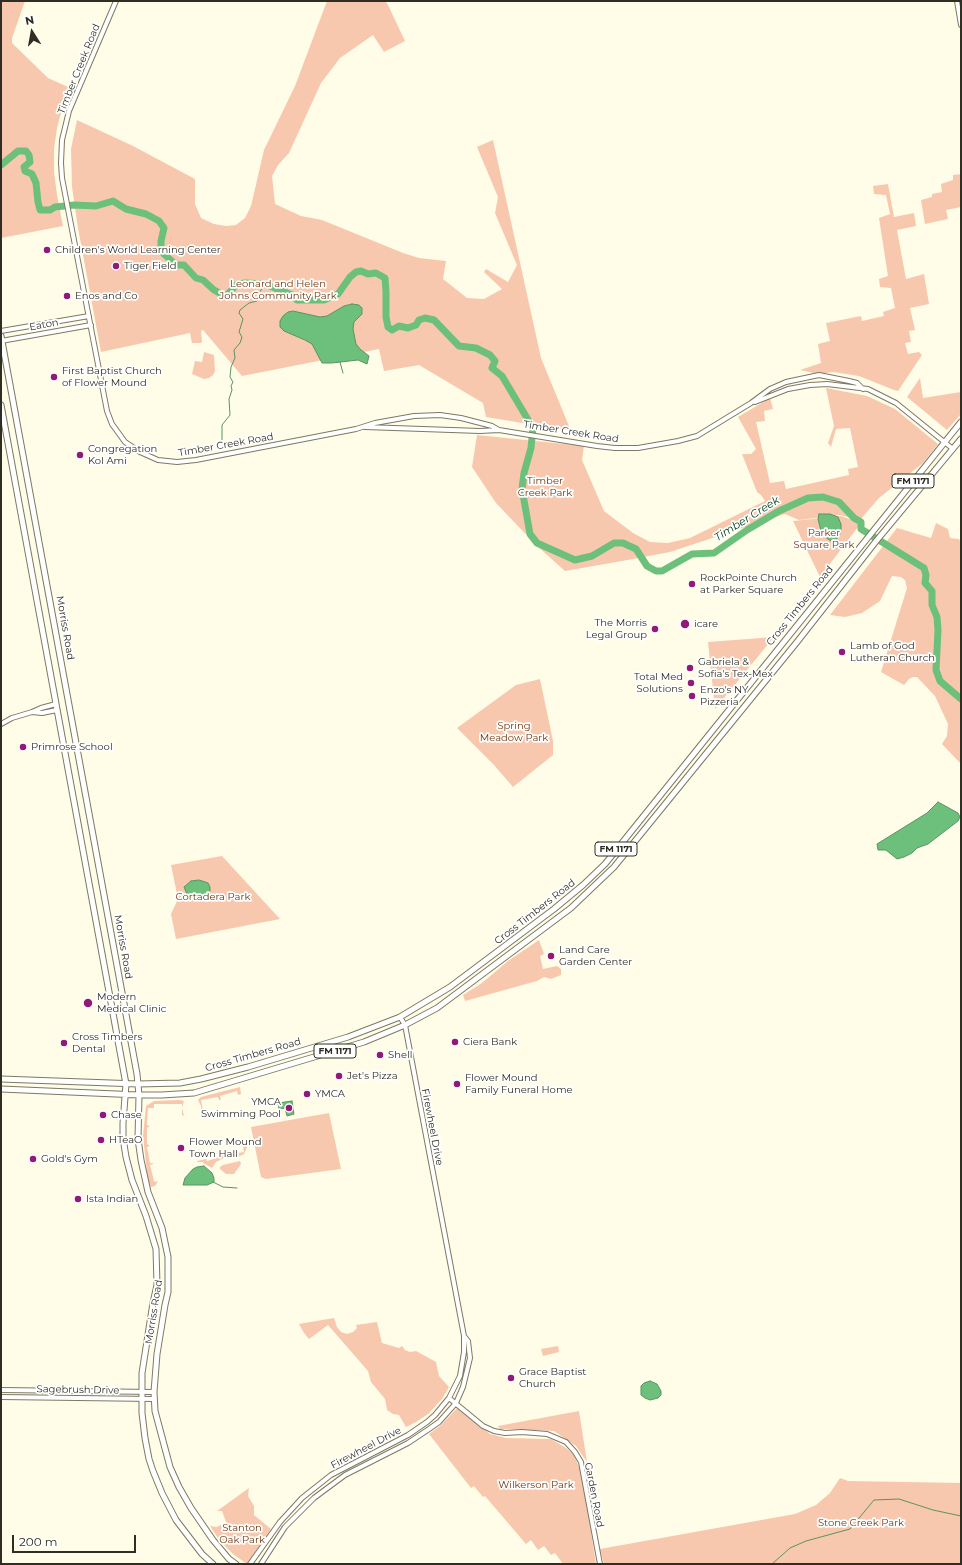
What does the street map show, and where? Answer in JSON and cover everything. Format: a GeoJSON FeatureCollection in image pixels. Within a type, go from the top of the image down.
{"type":"FeatureCollection","features":[{"type":"Feature","properties":{"kind":"main road","name":"Morriss Road"},"geometry":{"type":"LineString","coordinates":[[1,339],[105,896],[138,1084],[138,1139],[140,1154],[148,1192],[164,1233],[169,1267],[168,1292],[157,1354],[154,1392],[155,1411],[174,1477],[191,1508],[213,1540],[229,1559],[236,1564]]}},
{"type":"Feature","properties":{"kind":"main road","name":"Morriss Road"},"geometry":{"type":"LineString","coordinates":[[1,406],[126,1084],[123,1128],[126,1157],[132,1180],[146,1216],[156,1249],[158,1275],[144,1360],[142,1392],[143,1424],[149,1459],[162,1493],[176,1520],[184,1532],[213,1564]]}},
{"type":"Feature","properties":{"kind":"main road","name":"Cross Timbers Road"},"geometry":{"type":"LineString","coordinates":[[1,1079],[138,1084],[180,1083],[201,1079],[348,1037],[400,1016],[450,987],[554,909],[605,864],[961,422]]}},
{"type":"Feature","properties":{"kind":"main road","name":"Cross Timbers Road"},"geometry":{"type":"LineString","coordinates":[[1,1089],[162,1096],[194,1093],[265,1073],[364,1042],[405,1026],[437,1008],[556,920],[605,876],[634,844],[866,554],[961,439]]}},
{"type":"Feature","properties":{"kind":"main road"},"geometry":{"type":"LineString","coordinates":[[789,635],[797,642]]}},
{"type":"Feature","properties":{"kind":"main road"},"geometry":{"type":"LineString","coordinates":[[331,1053],[328,1050],[329,1048],[348,1037]]}},
{"type":"Feature","properties":{"kind":"main road"},"geometry":{"type":"LineString","coordinates":[[261,1063],[265,1073]]}},
{"type":"Feature","properties":{"kind":"street","name":"Timber Creek Road"},"geometry":{"type":"LineString","coordinates":[[116,1],[69,111],[62,140],[61,163],[107,411],[112,424],[125,442],[140,452],[158,460],[176,462],[196,460],[414,416],[428,415],[461,418],[492,426],[499,430]]}},
{"type":"Feature","properties":{"kind":"street"},"geometry":{"type":"LineString","coordinates":[[957,1],[961,25]]}},
{"type":"Feature","properties":{"kind":"street","name":"Eaton"},"geometry":{"type":"LineString","coordinates":[[1,332],[89,316]]}},
{"type":"Feature","properties":{"kind":"street","name":"Eaton"},"geometry":{"type":"LineString","coordinates":[[1,339],[90,324]]}},
{"type":"Feature","properties":{"kind":"street","name":"Timber Creek Road"},"geometry":{"type":"LineString","coordinates":[[362,427],[480,431],[499,430],[615,448],[650,447],[697,436],[776,386],[786,382],[819,375],[849,381],[863,389]]}},
{"type":"Feature","properties":{"kind":"street","name":"Timber Creek Road"},"geometry":{"type":"LineString","coordinates":[[751,403],[788,389],[810,385],[826,384],[868,389],[896,403],[953,449]]}},
{"type":"Feature","properties":{"kind":"street"},"geometry":{"type":"LineString","coordinates":[[1,724],[12,718],[56,704]]}},
{"type":"Feature","properties":{"kind":"street"},"geometry":{"type":"LineString","coordinates":[[32,712],[42,713],[57,710]]}},
{"type":"Feature","properties":{"kind":"street","name":"Firewheel Drive"},"geometry":{"type":"LineString","coordinates":[[250,1564],[280,1522],[302,1498],[331,1475],[408,1435],[427,1422],[449,1398],[460,1376],[464,1352],[464,1336],[405,1026],[400,1016]]}},
{"type":"Feature","properties":{"kind":"street","name":"Firewheel Drive"},"geometry":{"type":"LineString","coordinates":[[261,1564],[286,1527],[314,1498],[345,1475],[408,1443],[429,1429],[439,1422],[456,1403],[463,1387],[470,1358],[468,1341],[464,1336]]}},
{"type":"Feature","properties":{"kind":"street","name":"Sagebrush Drive"},"geometry":{"type":"LineString","coordinates":[[1,1390],[154,1392]]}},
{"type":"Feature","properties":{"kind":"street","name":"Sagebrush Drive"},"geometry":{"type":"LineString","coordinates":[[1,1397],[154,1399]]}},
{"type":"Feature","properties":{"kind":"street","name":"Garden Road"},"geometry":{"type":"LineString","coordinates":[[449,1398],[483,1426],[494,1431],[505,1433],[538,1432],[566,1442],[581,1462],[600,1564]]}},
{"type":"Feature","properties":{"kind":"green space"},"geometry":{"type":"Polygon","coordinates":[[[1,1],[25,1],[12,38],[12,43],[48,78],[68,87],[57,128],[54,149],[54,172],[63,226],[1,238],[1,1]]]}},
{"type":"Feature","properties":{"kind":"green space","name":"Leonard and Helen Johns Community Park"},"geometry":{"type":"Polygon","coordinates":[[[327,1],[384,1],[387,3],[405,41],[384,52],[373,35],[340,58],[321,83],[289,153],[278,165],[272,176],[275,204],[301,216],[322,220],[403,253],[419,258],[446,261],[443,279],[467,298],[484,299],[502,289],[484,272],[486,269],[508,282],[517,265],[495,213],[498,197],[477,147],[493,140],[541,358],[571,431],[486,417],[483,403],[419,365],[384,371],[379,349],[242,376],[203,330],[201,331],[201,343],[192,343],[190,333],[101,352],[72,187],[71,149],[77,120],[133,146],[195,179],[195,204],[201,218],[214,224],[226,226],[236,225],[245,218],[251,206],[264,150],[295,86],[327,1]]]}},
{"type":"Feature","properties":{"kind":"green space"},"geometry":{"type":"Polygon","coordinates":[[[961,174],[961,207],[946,210],[948,219],[925,224],[921,200],[932,197],[932,194],[942,192],[941,184],[953,180],[953,175],[961,174]]]}},
{"type":"Feature","properties":{"kind":"green space"},"geometry":{"type":"Polygon","coordinates":[[[888,184],[894,217],[914,213],[916,226],[897,230],[906,279],[924,274],[929,304],[910,308],[915,330],[909,331],[911,342],[905,343],[908,354],[919,352],[922,355],[898,391],[859,376],[833,372],[818,374],[800,370],[821,363],[818,344],[830,341],[826,323],[861,316],[862,321],[884,316],[883,312],[895,308],[891,288],[880,287],[879,279],[888,276],[879,218],[890,214],[886,195],[874,194],[873,186],[888,184]]]}},
{"type":"Feature","properties":{"kind":"green space"},"geometry":{"type":"Polygon","coordinates":[[[204,352],[214,355],[215,371],[209,378],[204,379],[192,374],[195,361],[202,362],[204,352]]]}},
{"type":"Feature","properties":{"kind":"green space"},"geometry":{"type":"Polygon","coordinates":[[[920,378],[923,398],[961,392],[961,414],[947,430],[907,397],[920,378]]]}},
{"type":"Feature","properties":{"kind":"green space","name":"Timber Creek Park"},"geometry":{"type":"Polygon","coordinates":[[[826,388],[867,396],[895,409],[938,444],[923,463],[879,498],[860,520],[840,515],[799,520],[785,514],[670,552],[565,571],[537,546],[496,503],[472,467],[477,435],[584,446],[582,460],[604,511],[633,533],[650,542],[668,543],[690,538],[765,501],[757,492],[742,454],[751,454],[756,449],[738,417],[770,398],[773,409],[764,411],[765,421],[756,422],[770,483],[784,481],[786,489],[849,475],[848,469],[858,467],[850,428],[836,429],[831,447],[828,443],[834,426],[826,388]]]}},
{"type":"Feature","properties":{"kind":"green space","name":"Parker Square Park"},"geometry":{"type":"Polygon","coordinates":[[[841,516],[861,523],[820,577],[793,521],[841,516]]]}},
{"type":"Feature","properties":{"kind":"green space"},"geometry":{"type":"Polygon","coordinates":[[[936,523],[948,529],[950,538],[959,539],[961,543],[961,764],[942,744],[947,736],[948,724],[935,696],[917,677],[909,679],[904,685],[881,672],[907,588],[905,580],[901,577],[892,576],[880,601],[862,613],[845,617],[830,615],[897,528],[931,538],[936,523]]]}},
{"type":"Feature","properties":{"kind":"green space"},"geometry":{"type":"Polygon","coordinates":[[[774,637],[715,709],[708,642],[774,637]]]}},
{"type":"Feature","properties":{"kind":"green space","name":"Spring Meadow Park"},"geometry":{"type":"Polygon","coordinates":[[[540,679],[553,741],[553,755],[513,787],[494,765],[457,728],[516,685],[540,679]]]}},
{"type":"Feature","properties":{"kind":"green space","name":"Cortadera Park"},"geometry":{"type":"Polygon","coordinates":[[[222,856],[280,919],[176,939],[171,914],[178,899],[171,865],[222,856]]]}},
{"type":"Feature","properties":{"kind":"green space"},"geometry":{"type":"Polygon","coordinates":[[[539,940],[544,954],[540,956],[543,969],[557,966],[561,969],[561,975],[551,979],[544,977],[537,981],[465,1001],[463,995],[482,983],[508,961],[539,940]]]}},
{"type":"Feature","properties":{"kind":"green space"},"geometry":{"type":"Polygon","coordinates":[[[240,1087],[241,1094],[238,1095],[237,1091],[220,1096],[221,1100],[219,1100],[218,1097],[201,1100],[202,1113],[198,1100],[201,1097],[240,1087]]]}},
{"type":"Feature","properties":{"kind":"green space"},"geometry":{"type":"Polygon","coordinates":[[[154,1101],[184,1101],[182,1108],[182,1104],[154,1104],[154,1108],[148,1108],[147,1125],[150,1126],[147,1128],[147,1144],[150,1146],[147,1147],[150,1163],[153,1163],[150,1165],[154,1181],[158,1181],[155,1186],[151,1187],[148,1181],[143,1136],[146,1106],[154,1101]]]}},
{"type":"Feature","properties":{"kind":"green space"},"geometry":{"type":"Polygon","coordinates":[[[329,1113],[341,1169],[266,1179],[261,1177],[251,1127],[329,1113]]]}},
{"type":"Feature","properties":{"kind":"green space"},"geometry":{"type":"Polygon","coordinates":[[[248,1145],[244,1154],[224,1158],[216,1162],[212,1168],[203,1162],[197,1162],[206,1159],[205,1155],[207,1161],[219,1156],[244,1152],[243,1146],[248,1145]]]}},
{"type":"Feature","properties":{"kind":"green space"},"geometry":{"type":"Polygon","coordinates":[[[240,1161],[241,1164],[234,1174],[226,1174],[220,1169],[223,1165],[240,1161]]]}},
{"type":"Feature","properties":{"kind":"green space"},"geometry":{"type":"Polygon","coordinates":[[[334,1318],[337,1327],[341,1332],[347,1334],[353,1332],[357,1328],[356,1325],[377,1322],[382,1343],[399,1348],[402,1346],[405,1350],[410,1352],[416,1351],[436,1362],[439,1376],[449,1387],[442,1399],[428,1414],[406,1427],[399,1415],[393,1414],[387,1410],[385,1399],[371,1382],[368,1371],[328,1325],[309,1339],[299,1324],[334,1318]]]}},
{"type":"Feature","properties":{"kind":"green space"},"geometry":{"type":"Polygon","coordinates":[[[558,1346],[559,1352],[543,1356],[541,1349],[558,1346]]]}},
{"type":"Feature","properties":{"kind":"green space","name":"Wilkerson Park"},"geometry":{"type":"Polygon","coordinates":[[[458,1407],[490,1434],[506,1438],[551,1439],[574,1455],[582,1474],[596,1564],[563,1564],[555,1553],[551,1555],[544,1546],[538,1550],[531,1540],[526,1544],[485,1496],[483,1497],[474,1486],[471,1488],[429,1434],[440,1426],[458,1407]]]}},
{"type":"Feature","properties":{"kind":"green space","name":"Wilkerson Park"},"geometry":{"type":"Polygon","coordinates":[[[579,1411],[587,1462],[576,1446],[554,1431],[500,1429],[498,1426],[579,1411]]]}},
{"type":"Feature","properties":{"kind":"green space","name":"Stone Creek Park"},"geometry":{"type":"Polygon","coordinates":[[[840,1478],[848,1481],[961,1483],[961,1564],[604,1564],[600,1549],[795,1514],[816,1505],[830,1493],[840,1478]]]}},
{"type":"Feature","properties":{"kind":"green space","name":"Stanton Oak Park"},"geometry":{"type":"Polygon","coordinates":[[[249,1488],[248,1496],[254,1506],[254,1515],[271,1529],[247,1564],[233,1554],[220,1541],[210,1526],[217,1527],[226,1522],[222,1511],[217,1511],[249,1488]]]}},
{"type":"Feature","properties":{"kind":"shaded area"},"geometry":{"type":"Polygon","coordinates":[[[352,304],[359,305],[362,308],[362,314],[354,322],[353,329],[356,344],[369,356],[367,364],[358,360],[322,363],[312,344],[284,331],[280,327],[280,321],[288,312],[293,311],[320,317],[327,316],[344,306],[352,304]]]}},
{"type":"Feature","properties":{"kind":"shaded area"},"geometry":{"type":"Polygon","coordinates":[[[819,514],[830,514],[838,517],[841,524],[841,532],[834,543],[825,537],[821,531],[818,519],[819,514]]]}},
{"type":"Feature","properties":{"kind":"shaded area"},"geometry":{"type":"Polygon","coordinates":[[[938,802],[958,813],[960,817],[958,821],[928,844],[917,848],[912,853],[904,857],[897,859],[886,850],[878,850],[877,844],[927,813],[938,802]]]}},
{"type":"Feature","properties":{"kind":"shaded area"},"geometry":{"type":"Polygon","coordinates":[[[199,880],[208,883],[210,891],[208,895],[198,897],[197,895],[192,897],[187,894],[184,887],[191,881],[199,880]]]}},
{"type":"Feature","properties":{"kind":"shaded area","name":"YMCA Swimming Pool"},"geometry":{"type":"Polygon","coordinates":[[[292,1101],[294,1114],[287,1116],[285,1108],[279,1109],[278,1103],[292,1101]]]}},
{"type":"Feature","properties":{"kind":"shaded area"},"geometry":{"type":"Polygon","coordinates":[[[204,1166],[212,1173],[214,1182],[207,1185],[183,1185],[185,1178],[193,1169],[204,1166]]]}},
{"type":"Feature","properties":{"kind":"shaded area"},"geometry":{"type":"Polygon","coordinates":[[[650,1381],[657,1384],[661,1391],[661,1395],[658,1398],[650,1400],[641,1395],[641,1386],[650,1381]]]}},
{"type":"Feature","properties":{"kind":"waterway","name":"Timber Creek"},"geometry":{"type":"LineString","coordinates":[[1,165],[18,151],[26,151],[29,155],[30,162],[24,167],[25,171],[32,174],[36,183],[40,210],[50,210],[55,207],[74,205],[96,206],[113,201],[126,209],[146,214],[159,221],[164,228],[161,241],[161,247],[164,254],[176,265],[184,265],[196,278],[203,280],[214,290],[225,296],[236,285],[245,283],[265,284],[292,295],[297,300],[324,300],[338,294],[350,277],[356,272],[361,271],[368,274],[376,273],[385,278],[386,317],[388,327],[392,330],[399,326],[408,328],[416,325],[419,320],[425,318],[434,320],[459,346],[476,348],[490,355],[495,361],[492,368],[502,376],[533,428],[531,448],[524,473],[522,489],[530,534],[537,543],[575,560],[592,556],[614,543],[623,543],[636,549],[647,566],[656,571],[662,571],[692,554],[714,553],[747,530],[779,511],[808,498],[823,497],[839,502],[854,518],[861,522],[861,529],[924,568],[926,575],[925,583],[932,591],[932,605],[937,617],[938,630],[936,670],[940,681],[961,699]]}},
{"type":"Feature","properties":{"kind":"waterway"},"geometry":{"type":"LineString","coordinates":[[225,446],[222,442],[222,425],[230,415],[229,399],[233,382],[230,377],[231,367],[235,358],[234,350],[240,343],[242,337],[239,332],[243,319],[239,313],[240,310],[249,303],[257,301],[260,298],[259,293],[265,284]]}},
{"type":"Feature","properties":{"kind":"waterway"},"geometry":{"type":"LineString","coordinates":[[340,362],[343,373]]}},
{"type":"Feature","properties":{"kind":"waterway"},"geometry":{"type":"LineString","coordinates":[[213,1182],[223,1187],[237,1188]]}},
{"type":"Feature","properties":{"kind":"waterway"},"geometry":{"type":"LineString","coordinates":[[772,1564],[790,1548],[806,1541],[850,1529],[874,1500],[899,1499],[933,1510],[961,1516]]}},
{"type":"Feature","properties":{"kind":"place","name":"Children's World Learning Center"},"geometry":{"type":"Point","coordinates":[47,250]}},
{"type":"Feature","properties":{"kind":"place","name":"Tiger Field"},"geometry":{"type":"Point","coordinates":[116,266]}},
{"type":"Feature","properties":{"kind":"place","name":"Enos and Co"},"geometry":{"type":"Point","coordinates":[67,296]}},
{"type":"Feature","properties":{"kind":"place","name":"First Baptist Church of Flower Mound"},"geometry":{"type":"Point","coordinates":[54,377]}},
{"type":"Feature","properties":{"kind":"place","name":"Congregation Kol Ami"},"geometry":{"type":"Point","coordinates":[80,455]}},
{"type":"Feature","properties":{"kind":"place","name":"RockPointe Church at Parker Square"},"geometry":{"type":"Point","coordinates":[692,584]}},
{"type":"Feature","properties":{"kind":"place","name":"icare"},"geometry":{"type":"Point","coordinates":[685,624]}},
{"type":"Feature","properties":{"kind":"place","name":"The Morris Legal Group"},"geometry":{"type":"Point","coordinates":[655,629]}},
{"type":"Feature","properties":{"kind":"place","name":"Lamb of God Lutheran Church"},"geometry":{"type":"Point","coordinates":[842,652]}},
{"type":"Feature","properties":{"kind":"place","name":"Gabriela & Sofia's Tex-Mex"},"geometry":{"type":"Point","coordinates":[690,668]}},
{"type":"Feature","properties":{"kind":"place","name":"Total Med Solutions"},"geometry":{"type":"Point","coordinates":[691,683]}},
{"type":"Feature","properties":{"kind":"place","name":"Enzo's NY Pizzeria"},"geometry":{"type":"Point","coordinates":[692,696]}},
{"type":"Feature","properties":{"kind":"place","name":"Primrose School"},"geometry":{"type":"Point","coordinates":[23,747]}},
{"type":"Feature","properties":{"kind":"place","name":"Land Care Garden Center"},"geometry":{"type":"Point","coordinates":[551,956]}},
{"type":"Feature","properties":{"kind":"place","name":"Modern Medical Clinic"},"geometry":{"type":"Point","coordinates":[88,1003]}},
{"type":"Feature","properties":{"kind":"place","name":"Ciera Bank"},"geometry":{"type":"Point","coordinates":[455,1042]}},
{"type":"Feature","properties":{"kind":"place","name":"Cross Timbers Dental"},"geometry":{"type":"Point","coordinates":[64,1043]}},
{"type":"Feature","properties":{"kind":"place","name":"Shell"},"geometry":{"type":"Point","coordinates":[380,1055]}},
{"type":"Feature","properties":{"kind":"place","name":"Jet's Pizza"},"geometry":{"type":"Point","coordinates":[339,1076]}},
{"type":"Feature","properties":{"kind":"place","name":"Flower Mound Family Funeral Home"},"geometry":{"type":"Point","coordinates":[457,1084]}},
{"type":"Feature","properties":{"kind":"place","name":"YMCA"},"geometry":{"type":"Point","coordinates":[307,1094]}},
{"type":"Feature","properties":{"kind":"place","name":"YMCA Swimming Pool"},"geometry":{"type":"Point","coordinates":[289,1108]}},
{"type":"Feature","properties":{"kind":"place","name":"Chase"},"geometry":{"type":"Point","coordinates":[103,1115]}},
{"type":"Feature","properties":{"kind":"place","name":"HTeaO"},"geometry":{"type":"Point","coordinates":[101,1140]}},
{"type":"Feature","properties":{"kind":"place","name":"Flower Mound Town Hall"},"geometry":{"type":"Point","coordinates":[181,1148]}},
{"type":"Feature","properties":{"kind":"place","name":"Gold's Gym"},"geometry":{"type":"Point","coordinates":[33,1159]}},
{"type":"Feature","properties":{"kind":"place","name":"Ista Indian"},"geometry":{"type":"Point","coordinates":[78,1199]}},
{"type":"Feature","properties":{"kind":"place","name":"Grace Baptist Church"},"geometry":{"type":"Point","coordinates":[511,1378]}}]}
